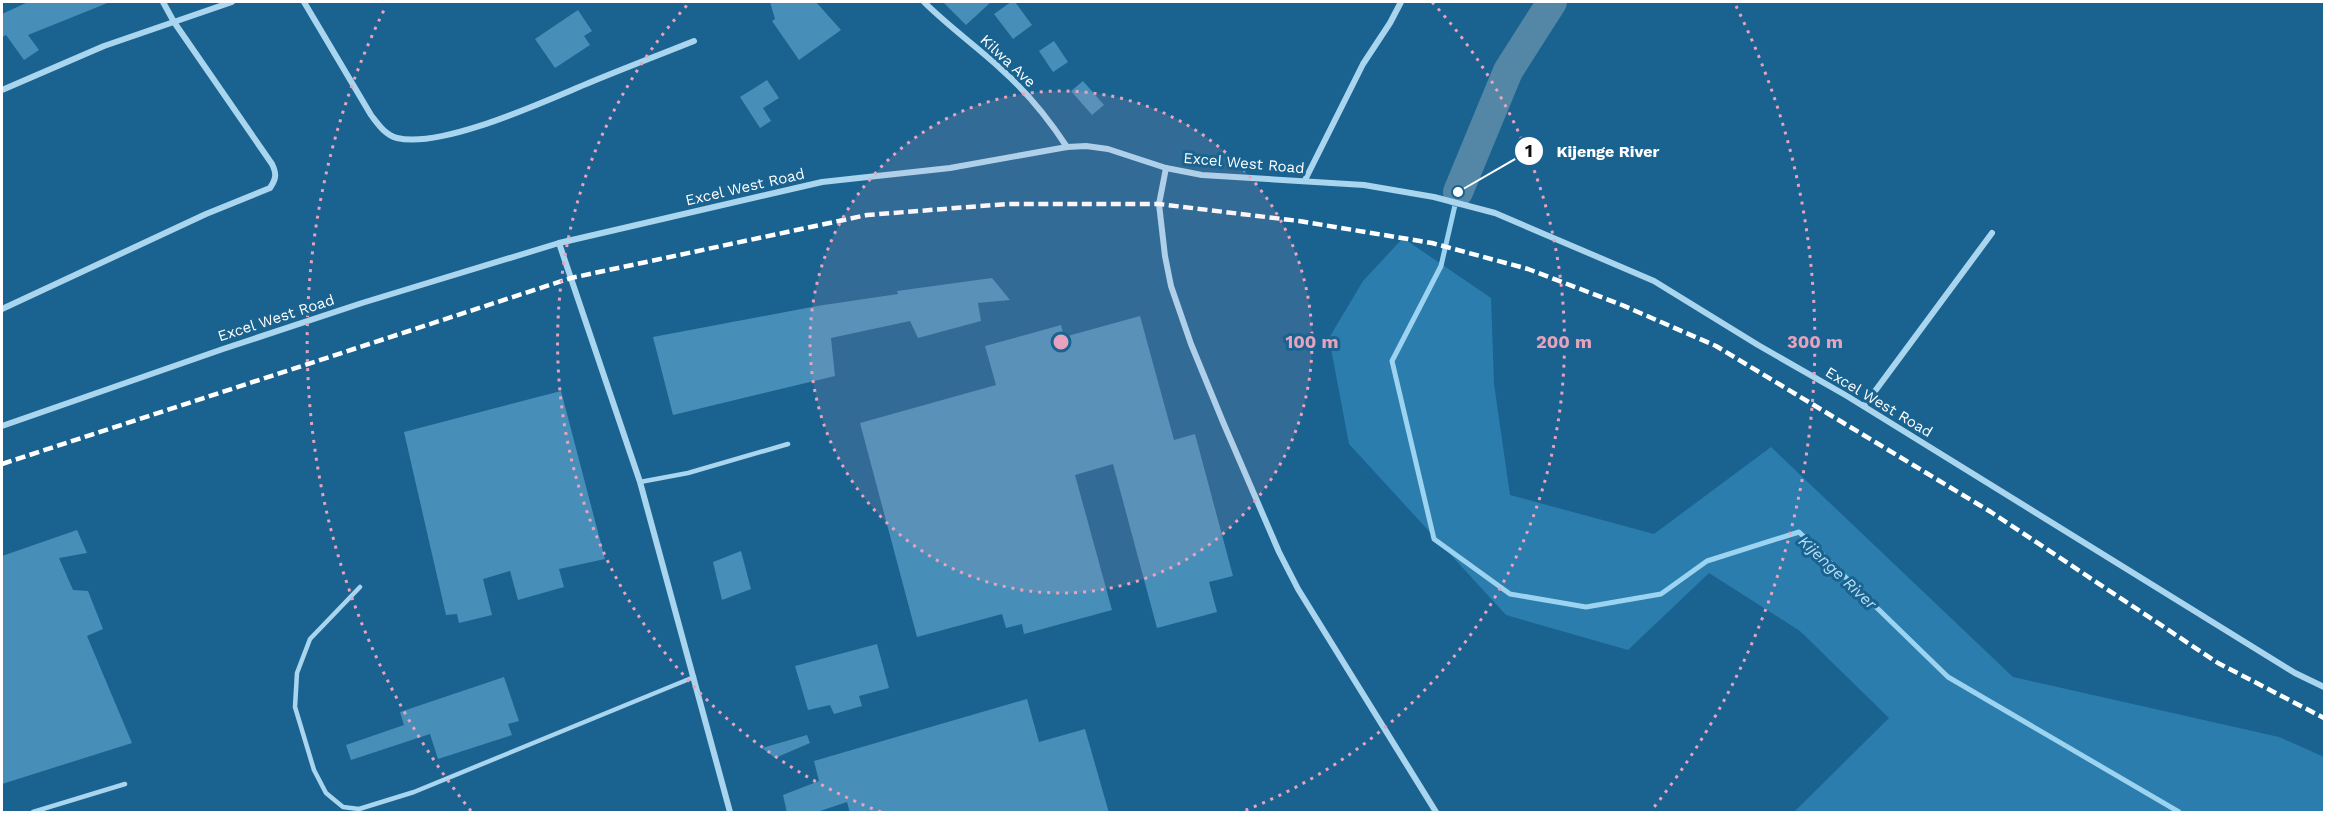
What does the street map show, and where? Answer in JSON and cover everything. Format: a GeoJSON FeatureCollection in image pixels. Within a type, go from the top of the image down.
{"type":"FeatureCollection","features":[{"type":"Feature","properties":{"kind":"street"},"geometry":{"type":"LineString","coordinates":[[2,309],[206,214],[270,188],[276,180],[276,171],[272,164],[174,22],[163,2]]}},
{"type":"Feature","properties":{"kind":"street"},"geometry":{"type":"LineString","coordinates":[[2,90],[104,46],[232,2]]}},
{"type":"Feature","properties":{"kind":"street"},"geometry":{"type":"LineString","coordinates":[[304,2],[383,131],[396,138],[412,140],[430,138],[485,124],[536,106],[694,41]]}},
{"type":"Feature","properties":{"kind":"street","name":"Kilwa Ave"},"geometry":{"type":"LineString","coordinates":[[924,2],[1033,100],[1050,120],[1067,147]]}},
{"type":"Feature","properties":{"kind":"street"},"geometry":{"type":"LineString","coordinates":[[1305,180],[1363,64],[1401,2]]}},
{"type":"Feature","properties":{"kind":"street","name":"Excel West Road"},"geometry":{"type":"LineString","coordinates":[[2,426],[351,306],[559,243],[822,182],[950,168],[1067,147],[1086,146],[1108,149],[1166,168],[1202,175],[1364,185],[1434,197],[1495,213],[1654,281],[1758,345],[1864,406],[2286,667],[2325,687]]}},
{"type":"Feature","properties":{"kind":"street"},"geometry":{"type":"LineString","coordinates":[[1166,168],[1159,204],[1171,286],[1191,345],[1223,422],[1279,552],[1298,589],[1436,813]]}},
{"type":"Feature","properties":{"kind":"street"},"geometry":{"type":"LineString","coordinates":[[1864,406],[1992,233]]}},
{"type":"Feature","properties":{"kind":"street"},"geometry":{"type":"LineString","coordinates":[[559,243],[640,482],[730,813]]}},
{"type":"Feature","properties":{"kind":"lane"},"geometry":{"type":"LineString","coordinates":[[640,482],[688,473],[788,444]]}},
{"type":"Feature","properties":{"kind":"lane"},"geometry":{"type":"LineString","coordinates":[[360,587],[310,639],[297,673],[295,707],[314,770],[326,793],[343,807],[359,808],[414,792],[694,677]]}},
{"type":"Feature","properties":{"kind":"lane"},"geometry":{"type":"LineString","coordinates":[[33,813],[125,784]]}},
{"type":"Feature","properties":{"kind":"shaded area"},"geometry":{"type":"Polygon","coordinates":[[[1403,238],[1491,298],[1494,384],[1510,495],[1654,534],[1771,447],[2013,677],[2279,737],[2324,757],[2324,812],[1794,812],[1889,718],[1800,631],[1709,573],[1628,650],[1506,615],[1349,444],[1329,338],[1363,281],[1403,238]]]}},
{"type":"Feature","properties":{"kind":"building"},"geometry":{"type":"Polygon","coordinates":[[[28,2],[110,2],[28,35],[39,50],[24,60],[6,35],[2,37],[2,14],[28,2]]]}},
{"type":"Feature","properties":{"kind":"building"},"geometry":{"type":"Polygon","coordinates":[[[770,2],[816,2],[841,30],[799,60],[772,21],[775,19],[770,2]]]}},
{"type":"Feature","properties":{"kind":"building"},"geometry":{"type":"Polygon","coordinates":[[[943,2],[991,2],[966,25],[943,2]]]}},
{"type":"Feature","properties":{"kind":"building"},"geometry":{"type":"Polygon","coordinates":[[[1011,2],[1015,2],[1032,25],[1013,39],[994,14],[1011,2]]]}},
{"type":"Feature","properties":{"kind":"building"},"geometry":{"type":"Polygon","coordinates":[[[578,10],[592,31],[584,36],[590,45],[555,68],[535,39],[578,10]]]}},
{"type":"Feature","properties":{"kind":"building"},"geometry":{"type":"Polygon","coordinates":[[[1054,41],[1068,62],[1053,72],[1039,51],[1054,41]]]}},
{"type":"Feature","properties":{"kind":"building"},"geometry":{"type":"Polygon","coordinates":[[[767,80],[779,98],[763,108],[771,121],[760,128],[740,97],[767,80]]]}},
{"type":"Feature","properties":{"kind":"building"},"geometry":{"type":"Polygon","coordinates":[[[1083,81],[1104,105],[1092,115],[1071,91],[1083,81]]]}},
{"type":"Feature","properties":{"kind":"building"},"geometry":{"type":"Polygon","coordinates":[[[992,278],[1010,300],[978,303],[981,321],[918,338],[910,321],[831,338],[835,376],[673,415],[653,337],[817,306],[898,294],[897,291],[992,278]]]}},
{"type":"Feature","properties":{"kind":"building"},"geometry":{"type":"Polygon","coordinates":[[[1140,316],[1174,440],[1195,434],[1233,576],[1209,582],[1217,612],[1157,628],[1113,464],[1075,475],[1112,610],[1024,634],[1022,624],[1006,628],[1002,614],[917,637],[860,423],[996,385],[985,346],[1061,325],[1064,337],[1140,316]]]}},
{"type":"Feature","properties":{"kind":"building"},"geometry":{"type":"Polygon","coordinates":[[[561,391],[605,559],[559,569],[564,587],[518,600],[510,571],[483,579],[492,615],[459,623],[457,614],[446,615],[404,432],[561,391]]]}},
{"type":"Feature","properties":{"kind":"building"},"geometry":{"type":"Polygon","coordinates":[[[77,530],[87,553],[59,558],[73,590],[88,591],[103,629],[87,636],[132,743],[2,784],[2,556],[77,530]]]}},
{"type":"Feature","properties":{"kind":"building"},"geometry":{"type":"Polygon","coordinates":[[[741,551],[751,589],[722,600],[713,562],[741,551]]]}},
{"type":"Feature","properties":{"kind":"building"},"geometry":{"type":"Polygon","coordinates":[[[877,644],[889,688],[859,696],[862,706],[834,714],[830,705],[808,710],[795,666],[877,644]]]}},
{"type":"Feature","properties":{"kind":"building"},"geometry":{"type":"Polygon","coordinates":[[[504,677],[519,721],[508,724],[512,735],[438,759],[430,734],[351,760],[346,745],[404,725],[400,712],[504,677]]]}},
{"type":"Feature","properties":{"kind":"building"},"geometry":{"type":"Polygon","coordinates":[[[1027,699],[1039,742],[1085,729],[1109,813],[850,813],[847,802],[814,813],[787,813],[783,795],[819,781],[814,761],[1027,699]]]}},
{"type":"Feature","properties":{"kind":"building"},"geometry":{"type":"Polygon","coordinates":[[[807,735],[810,743],[775,758],[762,748],[807,735]]]}},
{"type":"Feature","properties":{"kind":"waterway","name":"Kijenge River"},"geometry":{"type":"LineString","coordinates":[[1458,192],[1508,71],[1552,2]]}},
{"type":"Feature","properties":{"kind":"waterway","name":"Kijenge River"},"geometry":{"type":"LineString","coordinates":[[1458,192],[1441,266],[1392,361],[1434,539],[1510,594],[1586,607],[1661,594],[1707,561],[1799,532],[1948,677],[2179,812]]}},
{"type":"Feature","properties":{"kind":"railway"},"geometry":{"type":"LineString","coordinates":[[2,464],[571,278],[867,215],[1007,204],[1159,204],[1299,221],[1432,243],[1528,269],[1622,305],[1716,346],[1991,512],[2218,663],[2324,718]]}},
{"type":"Feature","properties":{"kind":"place","name":"Kijenge River"},"geometry":{"type":"Point","coordinates":[1458,192]}}]}
